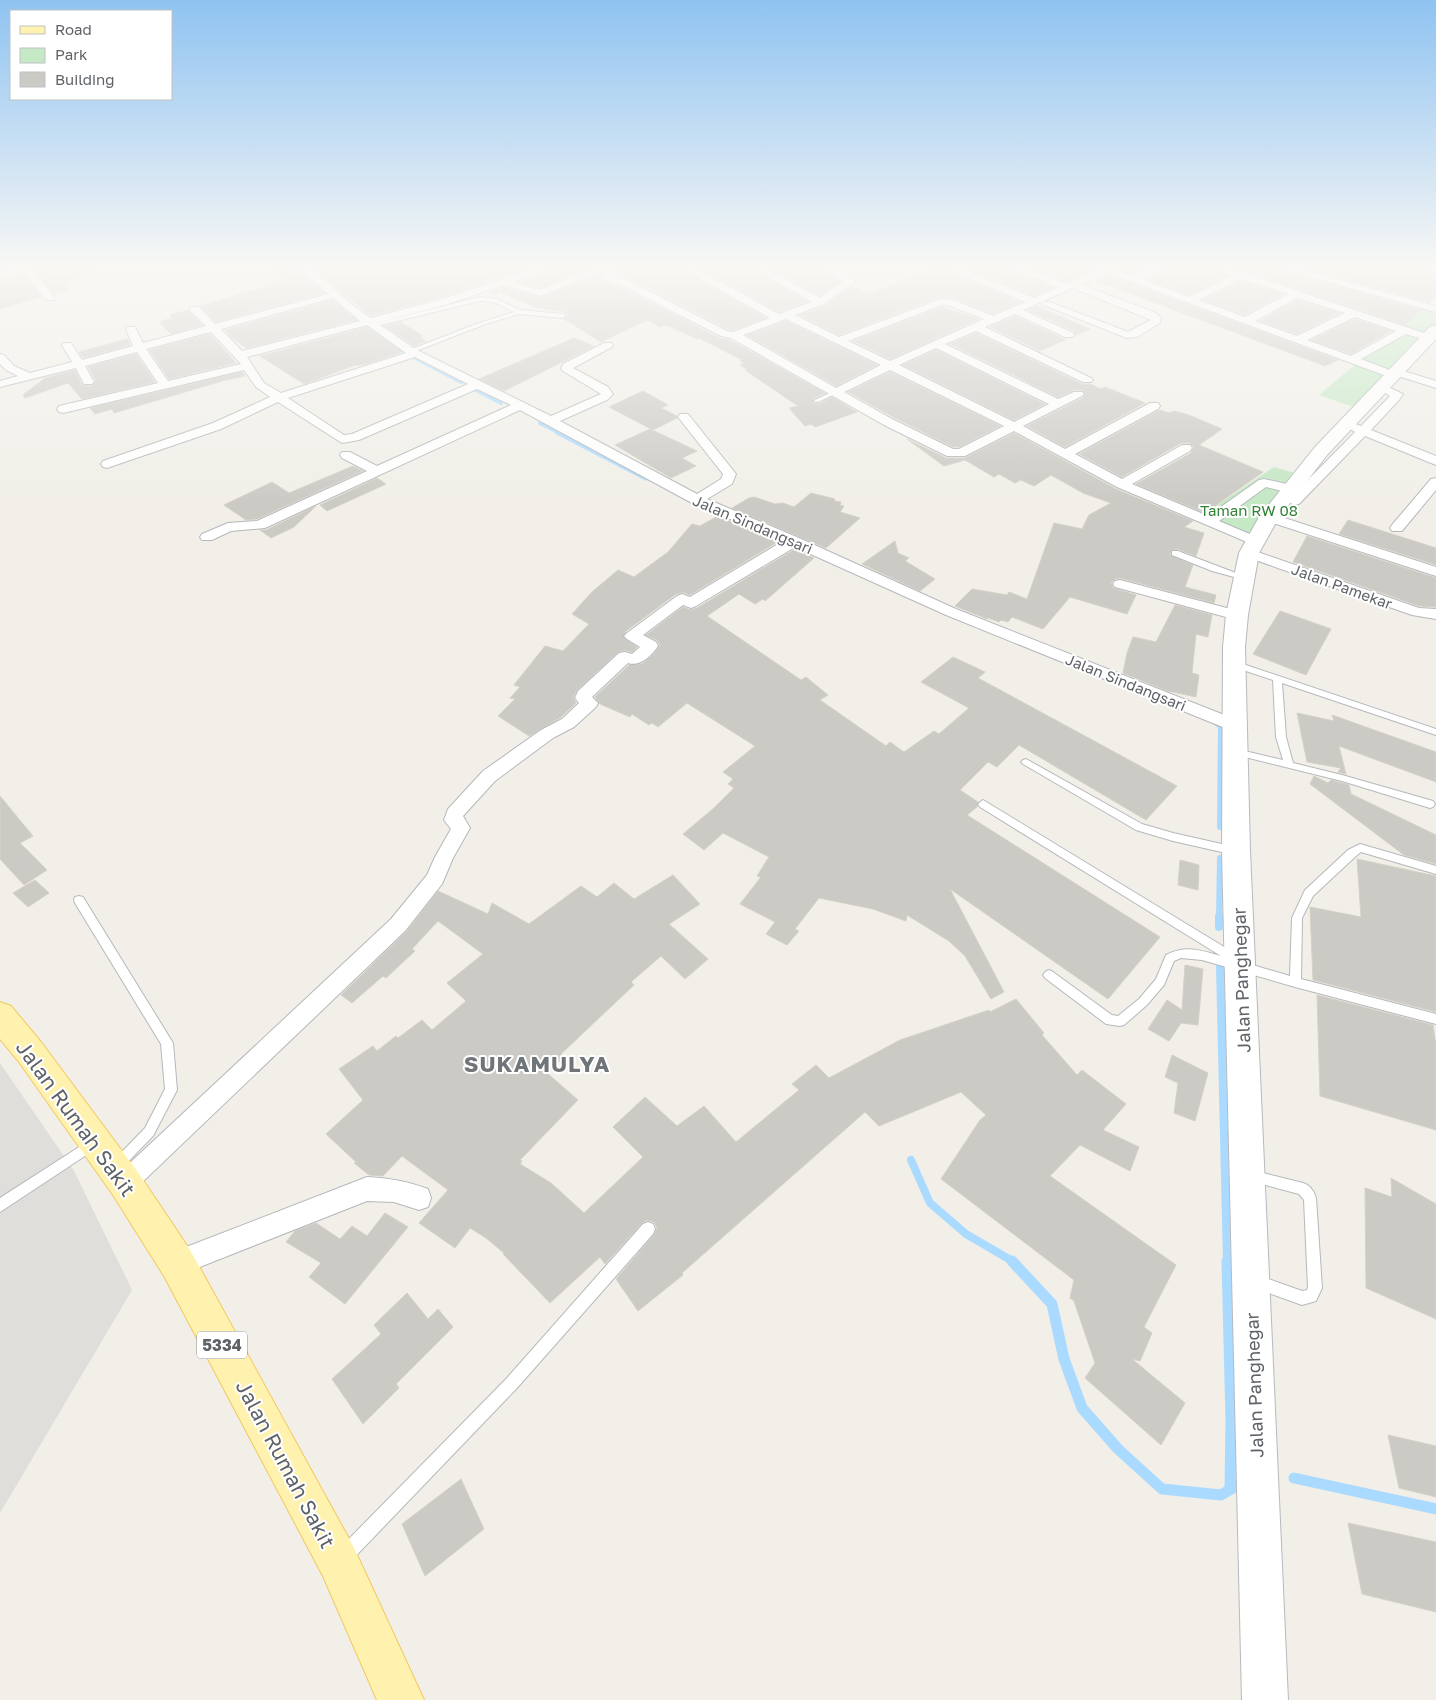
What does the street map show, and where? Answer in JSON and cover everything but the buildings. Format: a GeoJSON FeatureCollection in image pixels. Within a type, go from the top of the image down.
{"type":"FeatureCollection","features":[{"type":"Feature","properties":{"kind":"main road","name":"Jalan Rumah Sakit"},"geometry":{"type":"LineString","coordinates":[[0,1016],[30,1052],[111,1165],[177,1263],[338,1561],[401,1700]]}},
{"type":"Feature","properties":{"kind":"street"},"geometry":{"type":"LineString","coordinates":[[0,384],[150,344]]}},
{"type":"Feature","properties":{"kind":"street"},"geometry":{"type":"LineString","coordinates":[[230,344],[240,354],[257,382],[338,438],[346,440],[476,385]]}},
{"type":"Feature","properties":{"kind":"street"},"geometry":{"type":"LineString","coordinates":[[240,354],[279,344]]}},
{"type":"Feature","properties":{"kind":"street","name":"Jalan Sindangsari"},"geometry":{"type":"LineString","coordinates":[[400,344],[476,385],[551,421],[697,500],[794,541],[1236,739]]}},
{"type":"Feature","properties":{"kind":"street"},"geometry":{"type":"LineString","coordinates":[[751,344],[888,422],[951,453],[961,453],[1078,394]]}},
{"type":"Feature","properties":{"kind":"street"},"geometry":{"type":"LineString","coordinates":[[849,344],[891,364]]}},
{"type":"Feature","properties":{"kind":"street"},"geometry":{"type":"LineString","coordinates":[[836,392],[935,344]]}},
{"type":"Feature","properties":{"kind":"street"},"geometry":{"type":"LineString","coordinates":[[937,344],[1058,404]]}},
{"type":"Feature","properties":{"kind":"street"},"geometry":{"type":"LineString","coordinates":[[1012,344],[1087,380]]}},
{"type":"Feature","properties":{"kind":"street"},"geometry":{"type":"LineString","coordinates":[[1310,344],[1352,360],[1390,378],[1436,385]]}},
{"type":"Feature","properties":{"kind":"street"},"geometry":{"type":"LineString","coordinates":[[1352,360],[1380,344]]}},
{"type":"Feature","properties":{"kind":"street","name":"Jalan Panghegar"},"geometry":{"type":"LineString","coordinates":[[1265,1700],[1236,851],[1234,664],[1237,615],[1252,547],[1269,517],[1292,495],[1321,452],[1355,428],[1390,378],[1422,344]]}},
{"type":"Feature","properties":{"kind":"street"},"geometry":{"type":"LineString","coordinates":[[67,345],[88,382]]}},
{"type":"Feature","properties":{"kind":"street"},"geometry":{"type":"LineString","coordinates":[[551,421],[603,398],[607,394],[604,389],[568,369],[567,366],[608,345]]}},
{"type":"Feature","properties":{"kind":"street"},"geometry":{"type":"LineString","coordinates":[[139,347],[165,385]]}},
{"type":"Feature","properties":{"kind":"street"},"geometry":{"type":"LineString","coordinates":[[107,464],[217,426],[278,398],[413,352]]}},
{"type":"Feature","properties":{"kind":"street"},"geometry":{"type":"LineString","coordinates":[[0,357],[10,368],[29,376]]}},
{"type":"Feature","properties":{"kind":"street","name":"Jalan Pamekar"},"geometry":{"type":"LineString","coordinates":[[891,364],[1122,484],[1208,522],[1252,547],[1416,612],[1436,614]]}},
{"type":"Feature","properties":{"kind":"street"},"geometry":{"type":"LineString","coordinates":[[63,409],[247,366]]}},
{"type":"Feature","properties":{"kind":"street"},"geometry":{"type":"LineString","coordinates":[[207,537],[228,527],[260,525],[519,406]]}},
{"type":"Feature","properties":{"kind":"street"},"geometry":{"type":"LineString","coordinates":[[1066,454],[1154,406]]}},
{"type":"Feature","properties":{"kind":"street"},"geometry":{"type":"LineString","coordinates":[[684,417],[730,474],[727,482],[697,500]]}},
{"type":"Feature","properties":{"kind":"street"},"geometry":{"type":"LineString","coordinates":[[1355,428],[1436,461]]}},
{"type":"Feature","properties":{"kind":"street"},"geometry":{"type":"LineString","coordinates":[[1122,484],[1186,448]]}},
{"type":"Feature","properties":{"kind":"street"},"geometry":{"type":"LineString","coordinates":[[346,455],[376,471]]}},
{"type":"Feature","properties":{"kind":"street"},"geometry":{"type":"LineString","coordinates":[[1397,528],[1436,482]]}},
{"type":"Feature","properties":{"kind":"street"},"geometry":{"type":"LineString","coordinates":[[1208,522],[1264,483],[1292,495]]}},
{"type":"Feature","properties":{"kind":"street"},"geometry":{"type":"LineString","coordinates":[[1269,517],[1436,572]]}},
{"type":"Feature","properties":{"kind":"street"},"geometry":{"type":"LineString","coordinates":[[111,1165],[398,925],[435,879],[444,857],[462,828],[452,820],[454,814],[490,776],[547,734],[568,723],[590,703],[583,698],[584,695],[621,660],[625,657],[634,660],[650,646],[632,636],[682,599],[691,603],[794,541]]}},
{"type":"Feature","properties":{"kind":"street"},"geometry":{"type":"LineString","coordinates":[[1120,584],[1237,615]]}},
{"type":"Feature","properties":{"kind":"street"},"geometry":{"type":"LineString","coordinates":[[177,1263],[367,1189],[394,1190],[420,1198]]}},
{"type":"Feature","properties":{"kind":"lane"},"geometry":{"type":"LineString","coordinates":[[413,352],[432,344]]}},
{"type":"Feature","properties":{"kind":"lane"},"geometry":{"type":"LineString","coordinates":[[816,401],[836,392]]}},
{"type":"Feature","properties":{"kind":"lane"},"geometry":{"type":"LineString","coordinates":[[1175,554],[1215,570],[1245,578]]}},
{"type":"Feature","properties":{"kind":"lane"},"geometry":{"type":"LineString","coordinates":[[1234,664],[1436,732]]}},
{"type":"Feature","properties":{"kind":"lane"},"geometry":{"type":"LineString","coordinates":[[1277,680],[1281,737],[1289,765]]}},
{"type":"Feature","properties":{"kind":"lane"},"geometry":{"type":"LineString","coordinates":[[1236,739],[1289,765],[1430,804]]}},
{"type":"Feature","properties":{"kind":"lane"},"geometry":{"type":"LineString","coordinates":[[1026,762],[1140,826],[1173,837],[1236,851]]}},
{"type":"Feature","properties":{"kind":"lane"},"geometry":{"type":"LineString","coordinates":[[982,804],[1240,965]]}},
{"type":"Feature","properties":{"kind":"lane"},"geometry":{"type":"LineString","coordinates":[[1295,982],[1297,918],[1309,893],[1352,853],[1360,848],[1371,850],[1436,870]]}},
{"type":"Feature","properties":{"kind":"lane"},"geometry":{"type":"LineString","coordinates":[[0,1206],[111,1165],[149,1132],[171,1090],[167,1043],[79,900]]}},
{"type":"Feature","properties":{"kind":"lane"},"geometry":{"type":"LineString","coordinates":[[1049,975],[1110,1020],[1120,1021],[1143,1002],[1160,982],[1170,958],[1180,952],[1202,955],[1295,982],[1436,1019]]}},
{"type":"Feature","properties":{"kind":"lane"},"geometry":{"type":"LineString","coordinates":[[1248,1175],[1303,1189],[1310,1198],[1315,1288],[1311,1296],[1302,1298],[1250,1280]]}},
{"type":"Feature","properties":{"kind":"lane"},"geometry":{"type":"LineString","coordinates":[[338,1561],[512,1383],[648,1230]]}},
{"type":"Feature","properties":{"kind":"shaded area"},"geometry":{"type":"Polygon","coordinates":[[[0,1063],[74,1171],[132,1290],[0,1513],[0,1063]]]}},
{"type":"Feature","properties":{"kind":"green space"},"geometry":{"type":"Polygon","coordinates":[[[1379,344],[1425,344],[1365,411],[1319,395],[1379,344]]]}},
{"type":"Feature","properties":{"kind":"green space","name":"Taman RW 08"},"geometry":{"type":"Polygon","coordinates":[[[1274,467],[1302,475],[1256,539],[1201,516],[1274,467]]]}},
{"type":"Feature","properties":{"kind":"waterway"},"geometry":{"type":"LineString","coordinates":[[393,344],[405,352]]}},
{"type":"Feature","properties":{"kind":"waterway"},"geometry":{"type":"LineString","coordinates":[[415,358],[461,382]]}},
{"type":"Feature","properties":{"kind":"waterway"},"geometry":{"type":"LineString","coordinates":[[476,390],[501,403]]}},
{"type":"Feature","properties":{"kind":"waterway"},"geometry":{"type":"LineString","coordinates":[[540,423],[560,433]]}},
{"type":"Feature","properties":{"kind":"waterway"},"geometry":{"type":"LineString","coordinates":[[557,432],[646,478]]}},
{"type":"Feature","properties":{"kind":"waterway"},"geometry":{"type":"LineString","coordinates":[[1215,722],[1221,726],[1220,827]]}},
{"type":"Feature","properties":{"kind":"waterway"},"geometry":{"type":"LineString","coordinates":[[1219,917],[1220,858]]}},
{"type":"Feature","properties":{"kind":"waterway"},"geometry":{"type":"LineString","coordinates":[[1219,917],[1219,927]]}},
{"type":"Feature","properties":{"kind":"waterway"},"geometry":{"type":"LineString","coordinates":[[1220,967],[1227,1262]]}},
{"type":"Feature","properties":{"kind":"waterway"},"geometry":{"type":"LineString","coordinates":[[911,1160],[930,1203],[966,1234],[1014,1262]]}},
{"type":"Feature","properties":{"kind":"waterway"},"geometry":{"type":"LineString","coordinates":[[1012,1261],[1052,1304],[1064,1359],[1082,1408],[1118,1449],[1162,1489],[1221,1495],[1241,1483]]}},
{"type":"Feature","properties":{"kind":"waterway"},"geometry":{"type":"LineString","coordinates":[[1227,1261],[1231,1420],[1230,1489]]}},
{"type":"Feature","properties":{"kind":"waterway"},"geometry":{"type":"LineString","coordinates":[[1294,1478],[1436,1509]]}},
{"type":"Feature","properties":{"kind":"district","name":"SUKAMULYA"},"geometry":{"type":"Point","coordinates":[537,1063]}}]}
